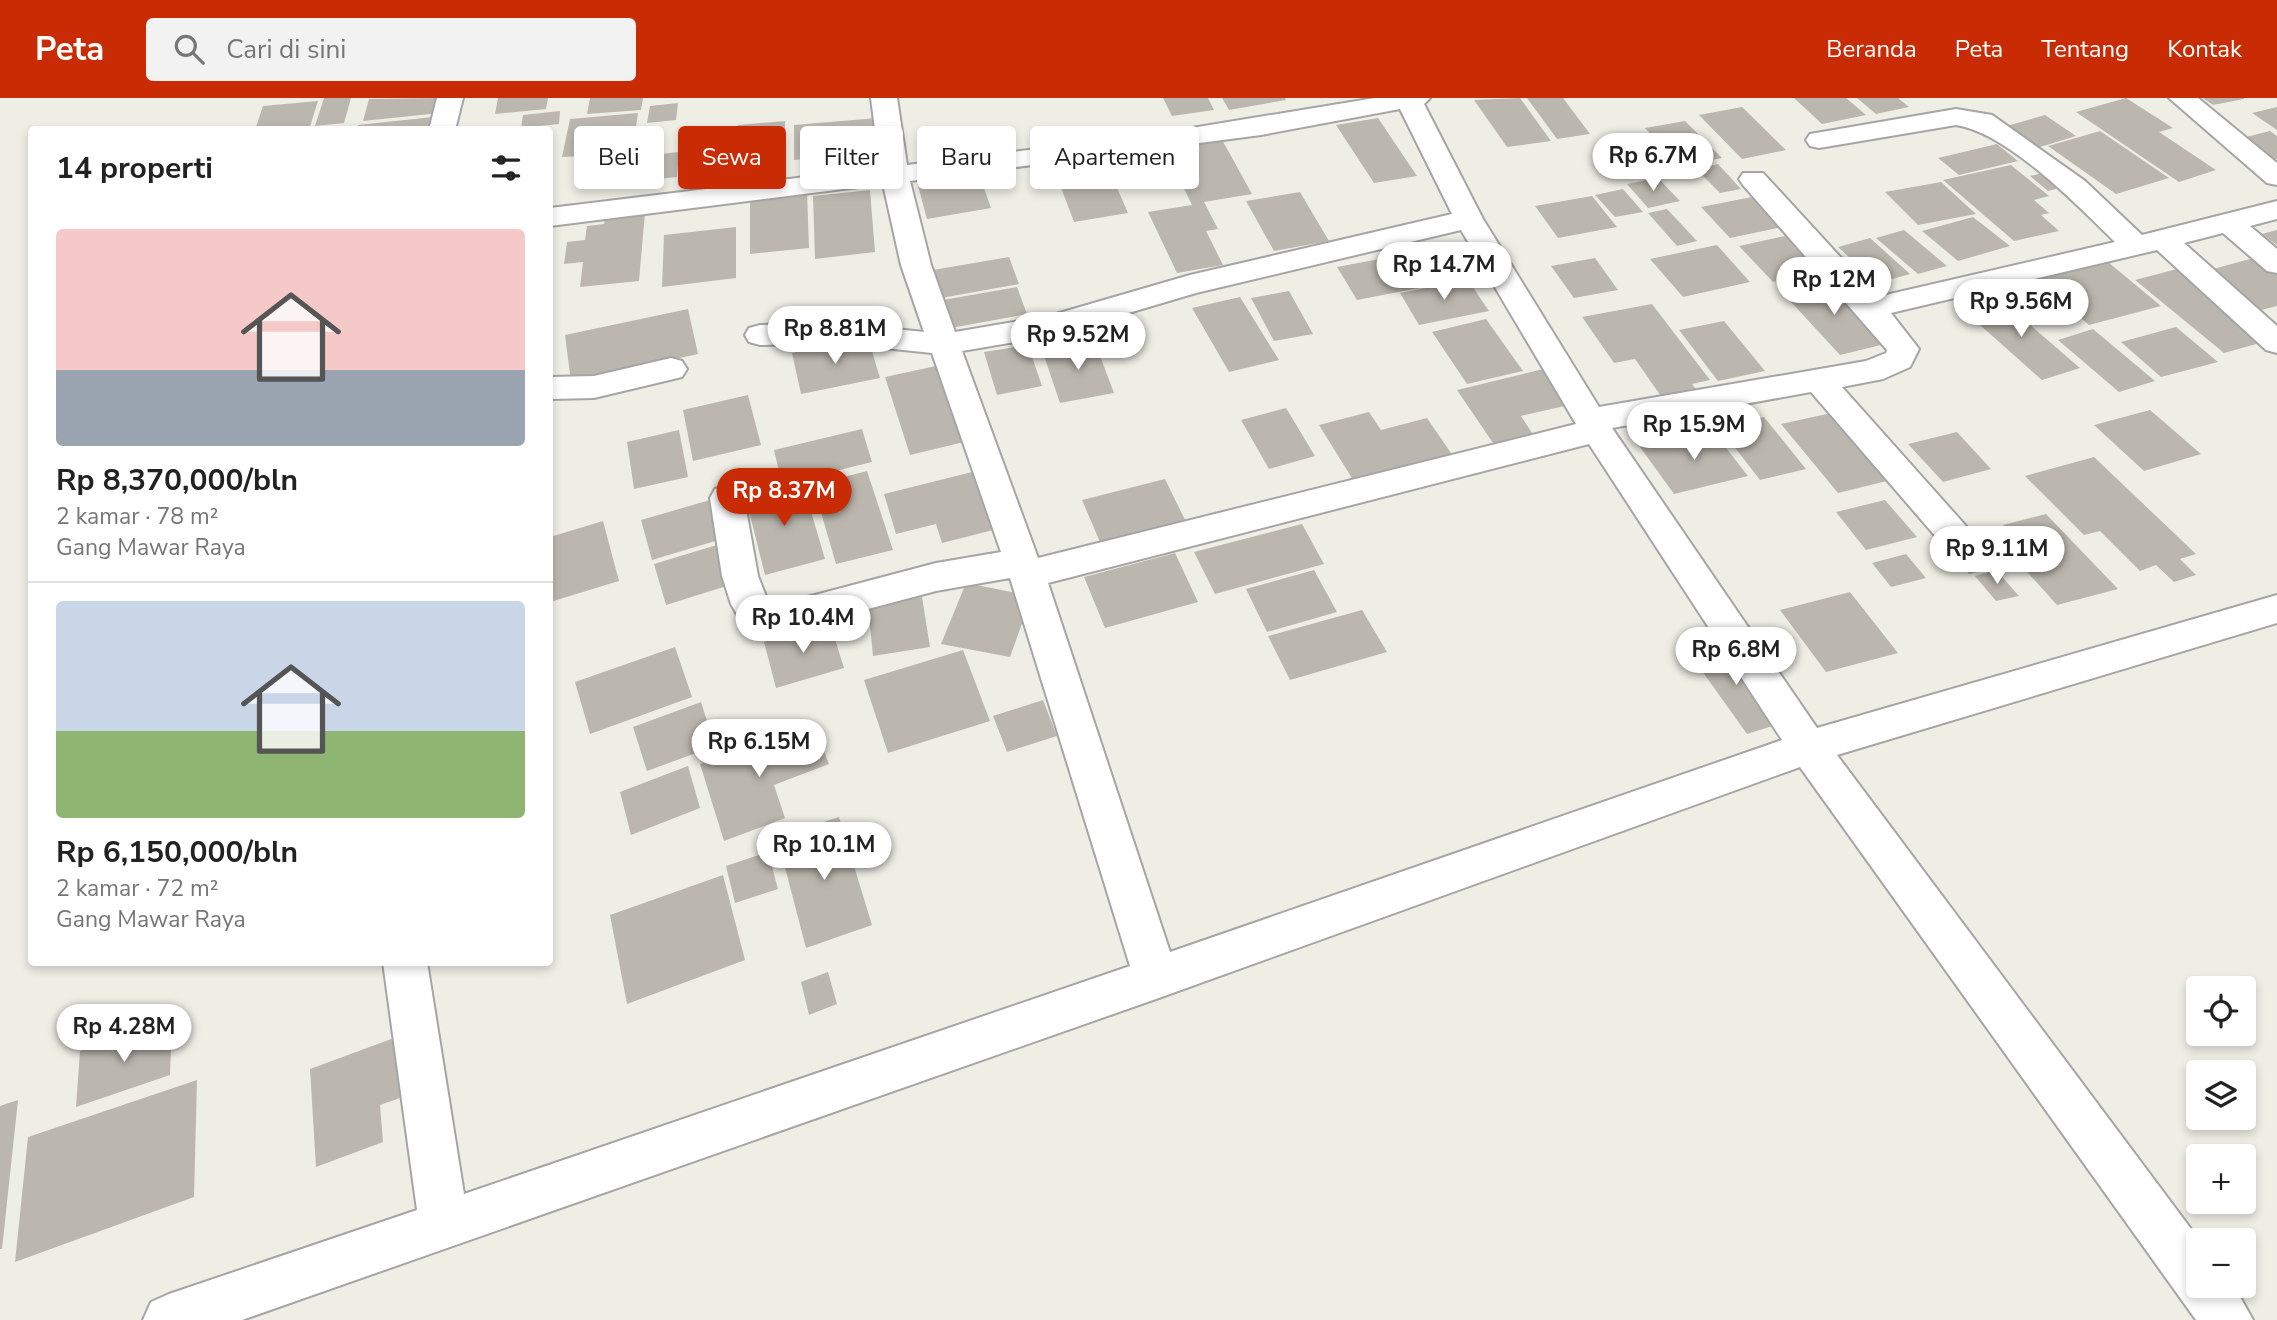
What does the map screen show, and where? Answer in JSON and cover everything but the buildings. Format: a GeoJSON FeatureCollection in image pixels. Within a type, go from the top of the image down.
{"type":"FeatureCollection","features":[{"type":"Feature","properties":{"kind":"street"},"geometry":{"type":"LineString","coordinates":[[443,126],[450,98]]}},
{"type":"Feature","properties":{"kind":"street"},"geometry":{"type":"LineString","coordinates":[[884,98],[888,126]]}},
{"type":"Feature","properties":{"kind":"street"},"geometry":{"type":"LineString","coordinates":[[903,174],[1261,127],[1411,98],[1469,219],[1593,425],[1808,747],[2186,1264]]}},
{"type":"Feature","properties":{"kind":"street"},"geometry":{"type":"LineString","coordinates":[[2182,98],[2277,177]]}},
{"type":"Feature","properties":{"kind":"street"},"geometry":{"type":"LineString","coordinates":[[1819,140],[1956,117],[1983,121],[2031,153],[2277,342]]}},
{"type":"Feature","properties":{"kind":"street"},"geometry":{"type":"LineString","coordinates":[[727,498],[739,568],[753,611],[764,619],[792,616],[936,577],[1024,568],[1593,425],[1872,370],[1899,360],[1903,349],[1872,310],[1753,179]]}},
{"type":"Feature","properties":{"kind":"street"},"geometry":{"type":"LineString","coordinates":[[553,217],[800,187]]}},
{"type":"Feature","properties":{"kind":"street"},"geometry":{"type":"LineString","coordinates":[[898,189],[916,265],[1053,649],[1156,978]]}},
{"type":"Feature","properties":{"kind":"street"},"geometry":{"type":"LineString","coordinates":[[1872,310],[1886,304],[2277,209]]}},
{"type":"Feature","properties":{"kind":"street"},"geometry":{"type":"LineString","coordinates":[[760,335],[848,334],[942,344],[1052,326],[1190,285],[1469,219]]}},
{"type":"Feature","properties":{"kind":"street"},"geometry":{"type":"LineString","coordinates":[[2228,222],[2277,264]]}},
{"type":"Feature","properties":{"kind":"street"},"geometry":{"type":"LineString","coordinates":[[553,389],[584,388],[671,369]]}},
{"type":"Feature","properties":{"kind":"street"},"geometry":{"type":"LineString","coordinates":[[1818,380],[1961,543]]}},
{"type":"Feature","properties":{"kind":"street"},"geometry":{"type":"LineString","coordinates":[[169,1320],[1156,978],[1808,747],[2277,609]]}},
{"type":"Feature","properties":{"kind":"street"},"geometry":{"type":"LineString","coordinates":[[406,966],[444,1225]]}},
{"type":"Feature","properties":{"kind":"street"},"geometry":{"type":"LineString","coordinates":[[2211,1298],[2227,1320]]}}]}
